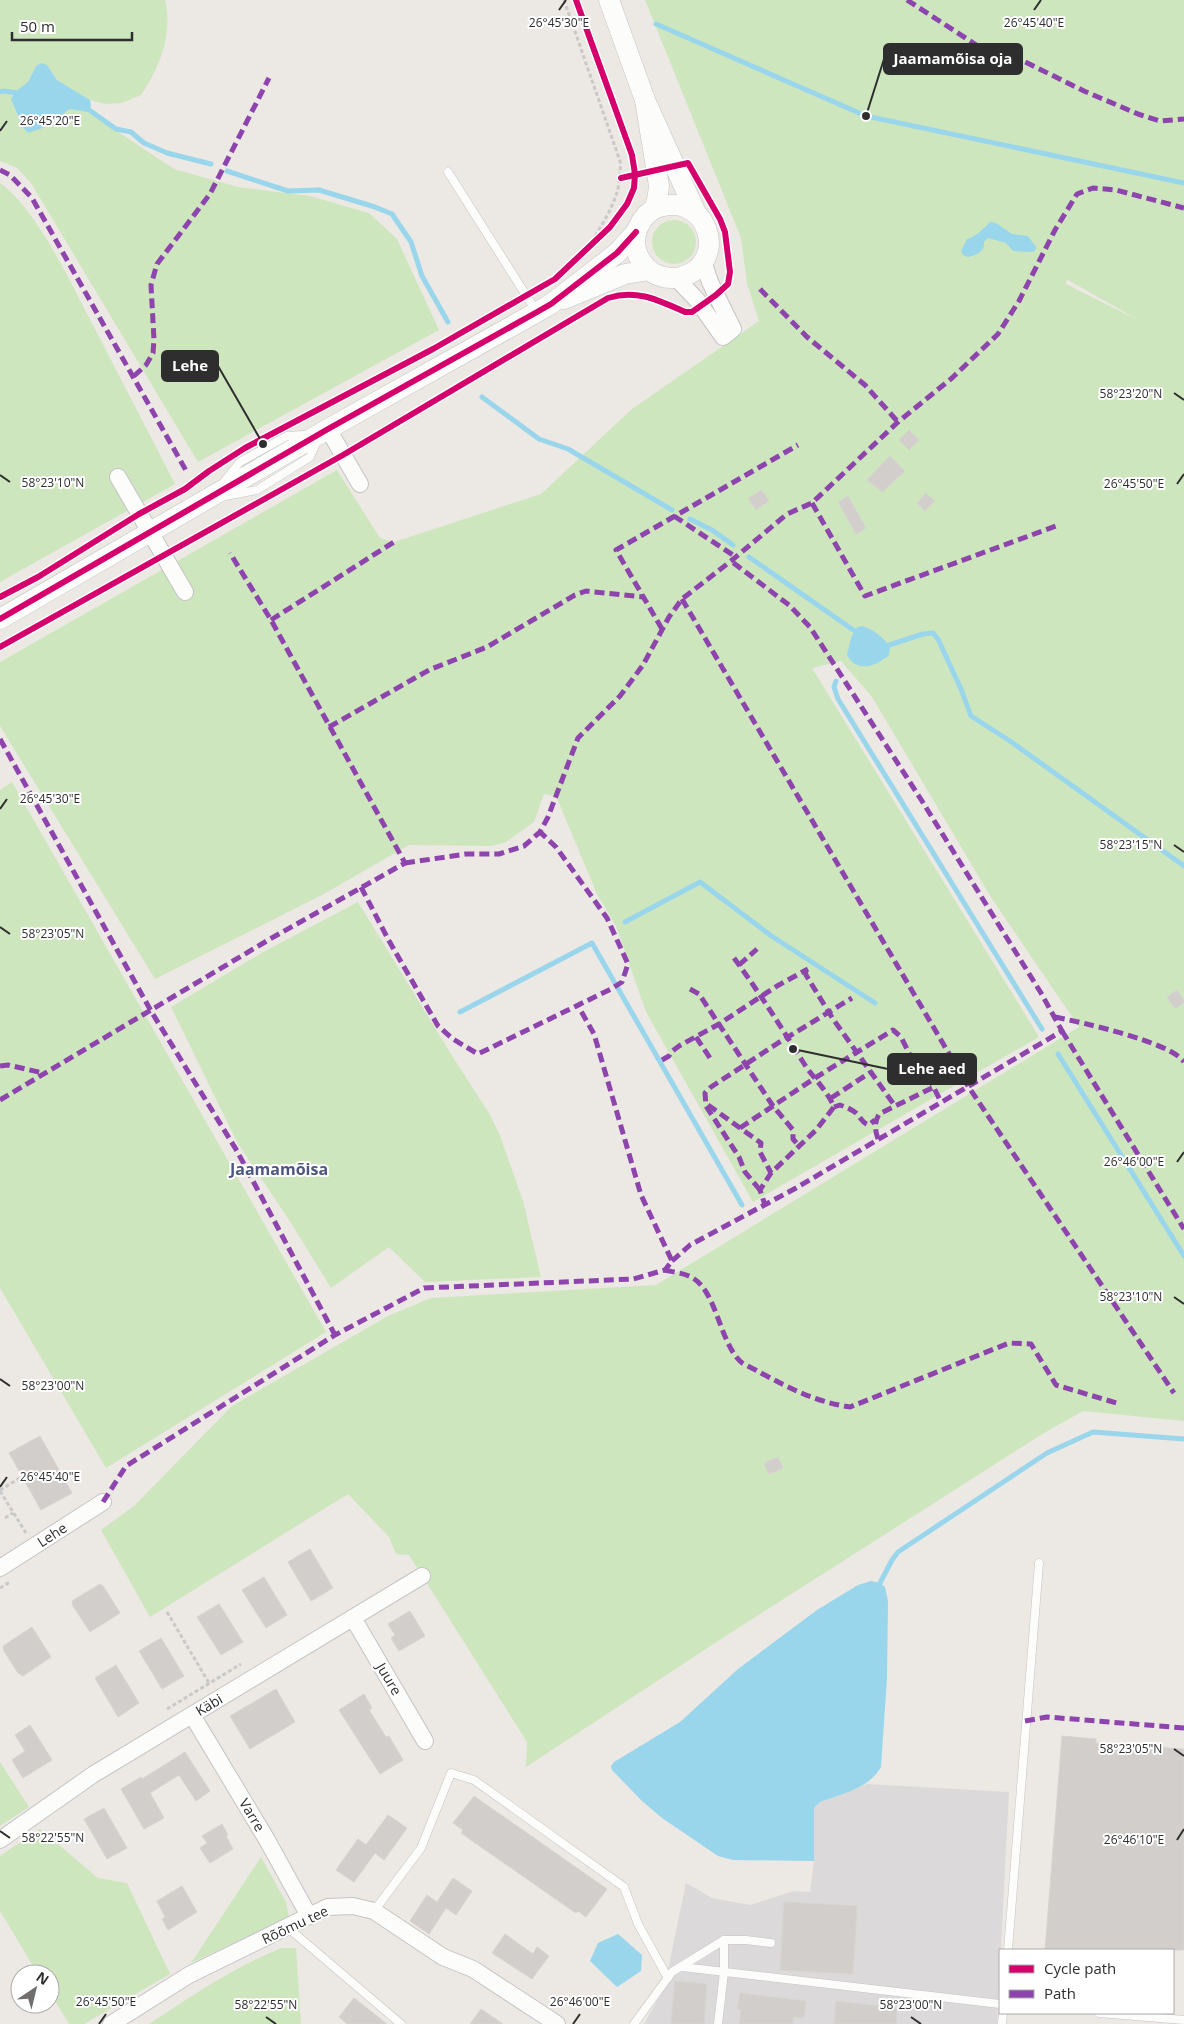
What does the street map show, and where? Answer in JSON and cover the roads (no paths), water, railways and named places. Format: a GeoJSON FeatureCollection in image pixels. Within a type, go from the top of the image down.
{"type":"FeatureCollection","features":[{"type":"Feature","properties":{"kind":"street"},"geometry":{"type":"LineString","coordinates":[[609,0],[645,100],[696,213],[703,221],[707,231],[709,241],[708,252],[696,270],[687,275],[676,278],[662,277],[649,270],[642,262],[637,253],[636,232]]}},
{"type":"Feature","properties":{"kind":"street"},"geometry":{"type":"LineString","coordinates":[[645,100],[659,186],[658,198],[654,209]]}},
{"type":"Feature","properties":{"kind":"street"},"geometry":{"type":"LineString","coordinates":[[544,308],[594,257],[617,253],[636,232],[640,223],[654,209],[662,206],[680,205],[696,213]]}},
{"type":"Feature","properties":{"kind":"street"},"geometry":{"type":"LineString","coordinates":[[676,278],[697,300],[722,337],[733,330],[710,282],[703,261]]}},
{"type":"Feature","properties":{"kind":"street"},"geometry":{"type":"LineString","coordinates":[[0,619],[324,432],[544,308],[625,274],[649,270]]}},
{"type":"Feature","properties":{"kind":"street"},"geometry":{"type":"LineString","coordinates":[[324,432],[360,484]]}},
{"type":"Feature","properties":{"kind":"street"},"geometry":{"type":"LineString","coordinates":[[118,477],[185,592]]}},
{"type":"Feature","properties":{"kind":"street","name":"Lehe"},"geometry":{"type":"LineString","coordinates":[[0,1568],[103,1502]]}},
{"type":"Feature","properties":{"kind":"street","name":"Käbi"},"geometry":{"type":"LineString","coordinates":[[0,1840],[94,1774],[422,1576]]}},
{"type":"Feature","properties":{"kind":"street","name":"Juure"},"geometry":{"type":"LineString","coordinates":[[353,1618],[425,1740]]}},
{"type":"Feature","properties":{"kind":"street","name":"Varre"},"geometry":{"type":"LineString","coordinates":[[192,1715],[267,1840],[309,1916]]}},
{"type":"Feature","properties":{"kind":"street","name":"Rõõmu tee"},"geometry":{"type":"LineString","coordinates":[[111,2024],[189,1976],[309,1916],[328,1907],[353,1906],[374,1911],[444,1957],[473,1969],[557,2024]]}},
{"type":"Feature","properties":{"kind":"lane"},"geometry":{"type":"LineString","coordinates":[[448,172],[544,308]]}},
{"type":"Feature","properties":{"kind":"lane"},"geometry":{"type":"LineString","coordinates":[[1008,1949],[1039,1563]]}},
{"type":"Feature","properties":{"kind":"lane"},"geometry":{"type":"LineString","coordinates":[[374,1911],[421,1848],[451,1773],[474,1780],[624,1886],[638,1924],[668,1978]]}},
{"type":"Feature","properties":{"kind":"lane"},"geometry":{"type":"LineString","coordinates":[[287,1928],[401,2024]]}},
{"type":"Feature","properties":{"kind":"lane"},"geometry":{"type":"LineString","coordinates":[[634,2024],[672,1972],[682,1968],[724,1940],[771,1943]]}},
{"type":"Feature","properties":{"kind":"lane"},"geometry":{"type":"LineString","coordinates":[[718,2024],[724,1972],[724,1940]]}},
{"type":"Feature","properties":{"kind":"lane"},"geometry":{"type":"LineString","coordinates":[[682,1968],[999,2004]]}},
{"type":"Feature","properties":{"kind":"lane"},"geometry":{"type":"LineString","coordinates":[[1107,2014],[1173,2022],[1184,2020]]}},
{"type":"Feature","properties":{"kind":"water"},"geometry":{"type":"Polygon","coordinates":[[[41,63],[47,65],[57,80],[90,100],[91,106],[88,112],[69,109],[51,125],[28,133],[22,126],[11,99],[15,92],[28,82],[36,66],[41,63]]]}},
{"type":"Feature","properties":{"kind":"water"},"geometry":{"type":"Polygon","coordinates":[[[990,222],[996,223],[1012,234],[1028,236],[1036,247],[1035,251],[1013,251],[1006,243],[988,238],[980,252],[968,257],[963,255],[961,251],[967,239],[977,234],[990,222]]]}},
{"type":"Feature","properties":{"kind":"water"},"geometry":{"type":"Polygon","coordinates":[[[862,626],[878,634],[890,648],[889,655],[878,663],[861,666],[851,661],[847,655],[851,638],[856,628],[862,626]]]}},
{"type":"Feature","properties":{"kind":"water"},"geometry":{"type":"Polygon","coordinates":[[[871,1581],[880,1583],[885,1587],[888,1601],[887,1678],[881,1767],[876,1774],[862,1785],[820,1802],[814,1808],[814,1861],[733,1860],[718,1856],[662,1818],[642,1801],[612,1770],[611,1766],[614,1762],[680,1722],[738,1669],[817,1610],[858,1585],[871,1581]]]}},
{"type":"Feature","properties":{"kind":"water"},"geometry":{"type":"Polygon","coordinates":[[[618,1934],[642,1955],[641,1971],[617,1987],[590,1961],[598,1943],[618,1934]]]}},
{"type":"Feature","properties":{"kind":"waterway"},"geometry":{"type":"LineString","coordinates":[[656,24],[866,116],[1184,183]]}},
{"type":"Feature","properties":{"kind":"waterway"},"geometry":{"type":"LineString","coordinates":[[0,92],[19,93]]}},
{"type":"Feature","properties":{"kind":"waterway"},"geometry":{"type":"LineString","coordinates":[[85,107],[116,129],[131,132],[144,143],[167,153],[211,164]]}},
{"type":"Feature","properties":{"kind":"waterway"},"geometry":{"type":"LineString","coordinates":[[227,171],[288,191],[319,190],[392,214],[411,242],[422,276],[448,322]]}},
{"type":"Feature","properties":{"kind":"waterway"},"geometry":{"type":"LineString","coordinates":[[482,397],[539,439],[568,449],[672,510]]}},
{"type":"Feature","properties":{"kind":"waterway"},"geometry":{"type":"LineString","coordinates":[[690,519],[712,530],[733,545]]}},
{"type":"Feature","properties":{"kind":"waterway"},"geometry":{"type":"LineString","coordinates":[[749,557],[859,634]]}},
{"type":"Feature","properties":{"kind":"waterway"},"geometry":{"type":"LineString","coordinates":[[883,647],[923,634],[933,633],[938,639],[961,689],[971,716],[1010,741],[1184,866]]}},
{"type":"Feature","properties":{"kind":"waterway"},"geometry":{"type":"LineString","coordinates":[[836,681],[834,687],[838,699],[1042,1029]]}},
{"type":"Feature","properties":{"kind":"waterway"},"geometry":{"type":"LineString","coordinates":[[625,922],[700,882],[770,935],[875,1003]]}},
{"type":"Feature","properties":{"kind":"waterway"},"geometry":{"type":"LineString","coordinates":[[460,1012],[592,943],[742,1205]]}},
{"type":"Feature","properties":{"kind":"waterway"},"geometry":{"type":"LineString","coordinates":[[1058,1054],[1184,1256]]}},
{"type":"Feature","properties":{"kind":"waterway"},"geometry":{"type":"LineString","coordinates":[[880,1583],[898,1552],[1047,1453],[1093,1432],[1184,1439]]}},
{"type":"Feature","properties":{"kind":"place","name":"Jaamamõisa oja"},"geometry":{"type":"Point","coordinates":[866,116]}},
{"type":"Feature","properties":{"kind":"place","name":"Lehe"},"geometry":{"type":"Point","coordinates":[263,444]}},
{"type":"Feature","properties":{"kind":"place","name":"Lehe aed"},"geometry":{"type":"Point","coordinates":[793,1049]}},
{"type":"Feature","properties":{"kind":"district","name":"Jaamamõisa"},"geometry":{"type":"Point","coordinates":[279,1169]}}]}
